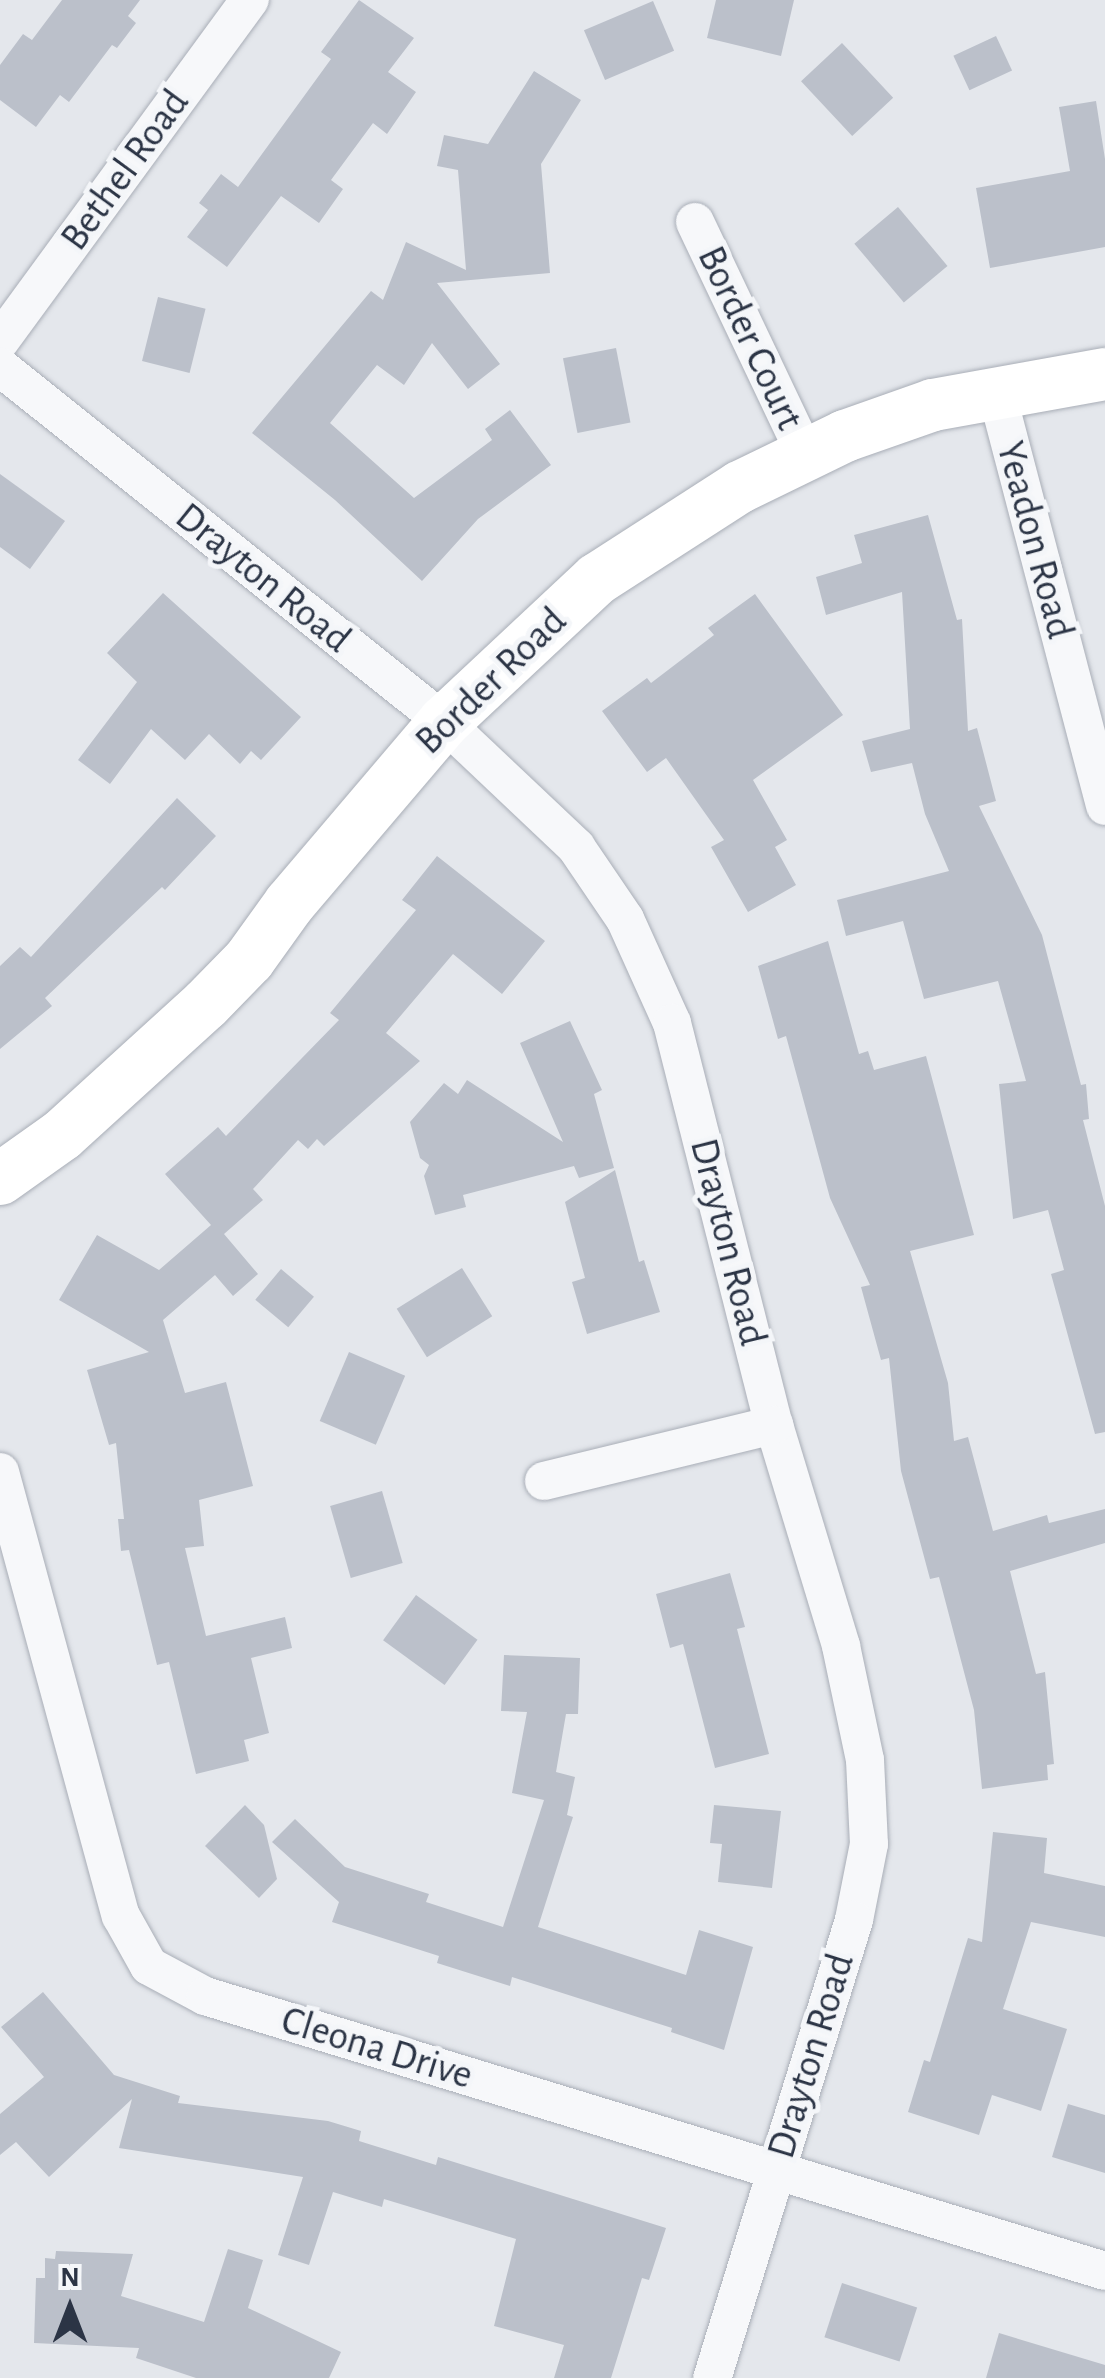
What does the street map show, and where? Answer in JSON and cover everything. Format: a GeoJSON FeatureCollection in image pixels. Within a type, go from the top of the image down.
{"type":"FeatureCollection","features":[{"type":"Feature","properties":{"kind":"street","name":"Bethel Road"},"geometry":{"type":"LineString","coordinates":[[0,341],[250,0]]}},
{"type":"Feature","properties":{"kind":"street","name":"Border Court"},"geometry":{"type":"LineString","coordinates":[[694,222],[805,454]]}},
{"type":"Feature","properties":{"kind":"street","name":"Drayton Road"},"geometry":{"type":"LineString","coordinates":[[0,368],[444,722],[576,846],[625,919],[672,1023],[774,1425],[841,1646],[865,1760],[869,1844],[854,1920],[712,2378]]}},
{"type":"Feature","properties":{"kind":"street","name":"Border Road"},"geometry":{"type":"LineString","coordinates":[[0,1179],[62,1135],[206,1004],[249,960],[312,876],[444,722],[598,578],[707,506],[805,454],[933,404],[1105,374]]}},
{"type":"Feature","properties":{"kind":"street","name":"Yeadon Road"},"geometry":{"type":"LineString","coordinates":[[996,390],[1105,806]]}},
{"type":"Feature","properties":{"kind":"street"},"geometry":{"type":"LineString","coordinates":[[544,1481],[774,1425]]}},
{"type":"Feature","properties":{"kind":"street","name":"Cleona Drive"},"geometry":{"type":"LineString","coordinates":[[0,1472],[122,1916],[149,1966],[205,1996],[1105,2271]]}},
{"type":"Feature","properties":{"kind":"building"},"geometry":{"type":"Polygon","coordinates":[[[62,0],[140,0],[128,16],[136,23],[117,48],[112,45],[69,102],[60,95],[36,127],[0,100],[0,65],[23,34],[32,40],[62,0]]]}},
{"type":"Feature","properties":{"kind":"building"},"geometry":{"type":"Polygon","coordinates":[[[359,0],[414,38],[388,72],[416,92],[387,134],[373,123],[331,180],[343,189],[319,223],[281,196],[227,267],[187,237],[208,210],[199,203],[221,174],[238,187],[331,59],[321,52],[359,0]]]}},
{"type":"Feature","properties":{"kind":"building"},"geometry":{"type":"Polygon","coordinates":[[[716,0],[794,0],[781,56],[707,38],[716,0]]]}},
{"type":"Feature","properties":{"kind":"building"},"geometry":{"type":"Polygon","coordinates":[[[653,1],[674,51],[605,80],[584,30],[653,1]]]}},
{"type":"Feature","properties":{"kind":"building"},"geometry":{"type":"Polygon","coordinates":[[[996,36],[1012,70],[969,90],[953,56],[996,36]]]}},
{"type":"Feature","properties":{"kind":"building"},"geometry":{"type":"Polygon","coordinates":[[[842,43],[893,98],[852,136],[801,81],[842,43]]]}},
{"type":"Feature","properties":{"kind":"building"},"geometry":{"type":"Polygon","coordinates":[[[534,71],[581,100],[541,164],[550,273],[437,283],[500,364],[468,389],[432,343],[404,385],[377,365],[330,423],[414,498],[492,440],[485,429],[510,410],[551,465],[478,519],[422,581],[335,500],[252,433],[371,291],[383,300],[406,242],[466,270],[458,170],[437,166],[444,135],[488,144],[534,71]]]}},
{"type":"Feature","properties":{"kind":"building"},"geometry":{"type":"Polygon","coordinates":[[[1096,101],[1105,159],[1105,247],[990,268],[976,188],[1070,171],[1059,107],[1096,101]]]}},
{"type":"Feature","properties":{"kind":"building"},"geometry":{"type":"Polygon","coordinates":[[[898,207],[947,266],[904,303],[854,244],[898,207]]]}},
{"type":"Feature","properties":{"kind":"building"},"geometry":{"type":"Polygon","coordinates":[[[158,297],[206,309],[190,373],[142,361],[158,297]]]}},
{"type":"Feature","properties":{"kind":"building"},"geometry":{"type":"Polygon","coordinates":[[[616,348],[631,423],[577,433],[563,358],[616,348]]]}},
{"type":"Feature","properties":{"kind":"building"},"geometry":{"type":"Polygon","coordinates":[[[0,474],[65,521],[30,569],[0,547],[0,474]]]}},
{"type":"Feature","properties":{"kind":"building"},"geometry":{"type":"Polygon","coordinates":[[[928,515],[957,620],[962,619],[968,731],[977,728],[996,801],[979,806],[1042,935],[1081,1085],[1086,1084],[1089,1119],[1083,1120],[1105,1206],[1105,1432],[1095,1434],[1051,1274],[1064,1270],[1048,1210],[1013,1219],[999,1084],[1026,1081],[998,981],[924,999],[903,921],[846,936],[837,900],[949,871],[925,814],[912,763],[871,772],[862,741],[910,729],[902,592],[826,615],[816,577],[862,563],[854,535],[928,515]]]}},
{"type":"Feature","properties":{"kind":"building"},"geometry":{"type":"Polygon","coordinates":[[[163,593],[301,717],[261,760],[251,751],[240,764],[209,734],[185,760],[151,729],[110,784],[78,760],[137,682],[107,653],[163,593]]]}},
{"type":"Feature","properties":{"kind":"building"},"geometry":{"type":"Polygon","coordinates":[[[755,594],[843,715],[753,780],[787,840],[775,847],[796,885],[748,912],[711,847],[724,840],[666,758],[647,772],[602,711],[647,678],[651,683],[714,635],[708,628],[755,594]]]}},
{"type":"Feature","properties":{"kind":"building"},"geometry":{"type":"Polygon","coordinates":[[[177,798],[216,836],[165,890],[162,887],[45,998],[52,1006],[0,1049],[0,966],[20,947],[31,957],[177,798]]]}},
{"type":"Feature","properties":{"kind":"building"},"geometry":{"type":"Polygon","coordinates":[[[437,856],[545,941],[502,994],[453,954],[386,1033],[420,1061],[324,1146],[317,1139],[308,1149],[298,1140],[253,1189],[263,1200],[224,1234],[258,1274],[233,1296],[215,1275],[163,1320],[185,1393],[226,1382],[253,1486],[199,1500],[204,1546],[185,1548],[206,1636],[285,1617],[292,1648],[251,1658],[269,1733],[244,1740],[249,1761],[196,1774],[169,1662],[157,1665],[129,1550],[121,1551],[118,1519],[124,1519],[116,1443],[109,1445],[87,1370],[149,1352],[59,1300],[97,1235],[159,1270],[211,1225],[165,1174],[218,1127],[226,1136],[339,1020],[330,1013],[416,910],[402,900],[437,856]]]}},
{"type":"Feature","properties":{"kind":"building"},"geometry":{"type":"Polygon","coordinates":[[[828,941],[859,1054],[868,1051],[874,1070],[926,1056],[974,1235],[910,1251],[948,1383],[954,1441],[968,1437],[993,1531],[1047,1515],[1049,1523],[1105,1509],[1105,1543],[1010,1571],[1036,1674],[1045,1672],[1054,1764],[1047,1765],[1048,1780],[982,1789],[974,1710],[939,1577],[930,1579],[901,1471],[889,1358],[881,1360],[861,1287],[870,1285],[830,1198],[786,1036],[778,1039],[758,966],[828,941]]]}},
{"type":"Feature","properties":{"kind":"building"},"geometry":{"type":"Polygon","coordinates":[[[570,1021],[602,1090],[594,1094],[614,1168],[579,1178],[574,1166],[463,1195],[466,1207],[435,1215],[424,1176],[429,1165],[420,1158],[410,1122],[444,1083],[458,1094],[467,1080],[563,1142],[520,1043],[570,1021]]]}},
{"type":"Feature","properties":{"kind":"building"},"geometry":{"type":"Polygon","coordinates":[[[615,1170],[639,1262],[644,1260],[660,1312],[587,1334],[572,1282],[585,1278],[565,1202],[615,1170]]]}},
{"type":"Feature","properties":{"kind":"building"},"geometry":{"type":"Polygon","coordinates":[[[462,1268],[492,1316],[427,1357],[397,1309],[462,1268]]]}},
{"type":"Feature","properties":{"kind":"building"},"geometry":{"type":"Polygon","coordinates":[[[281,1269],[314,1297],[288,1327],[255,1300],[281,1269]]]}},
{"type":"Feature","properties":{"kind":"building"},"geometry":{"type":"Polygon","coordinates":[[[349,1352],[405,1376],[376,1445],[320,1421],[349,1352]]]}},
{"type":"Feature","properties":{"kind":"building"},"geometry":{"type":"Polygon","coordinates":[[[382,1491],[403,1563],[351,1578],[330,1506],[382,1491]]]}},
{"type":"Feature","properties":{"kind":"building"},"geometry":{"type":"Polygon","coordinates":[[[730,1573],[745,1627],[737,1629],[769,1754],[715,1768],[683,1644],[670,1648],[656,1594],[730,1573]]]}},
{"type":"Feature","properties":{"kind":"building"},"geometry":{"type":"Polygon","coordinates":[[[416,1595],[477,1640],[445,1685],[383,1640],[416,1595]]]}},
{"type":"Feature","properties":{"kind":"building"},"geometry":{"type":"Polygon","coordinates":[[[504,1655],[580,1658],[578,1714],[566,1714],[556,1772],[575,1777],[567,1815],[573,1817],[538,1927],[686,1975],[699,1930],[753,1947],[724,2050],[671,2032],[672,2028],[512,1977],[510,1986],[437,1963],[439,1956],[332,1922],[339,1902],[272,1842],[295,1819],[345,1867],[429,1894],[426,1902],[503,1927],[544,1800],[512,1793],[527,1712],[501,1711],[504,1655]]]}},
{"type":"Feature","properties":{"kind":"building"},"geometry":{"type":"Polygon","coordinates":[[[245,1805],[264,1825],[277,1879],[259,1898],[205,1846],[245,1805]]]}},
{"type":"Feature","properties":{"kind":"building"},"geometry":{"type":"Polygon","coordinates":[[[714,1805],[781,1811],[772,1888],[718,1882],[722,1844],[710,1843],[714,1805]]]}},
{"type":"Feature","properties":{"kind":"building"},"geometry":{"type":"Polygon","coordinates":[[[993,1832],[1047,1838],[1044,1873],[1105,1886],[1105,1937],[1031,1922],[1003,2009],[1067,2029],[1041,2111],[992,2095],[979,2135],[908,2112],[924,2060],[930,2062],[968,1938],[982,1942],[993,1832]]]}},
{"type":"Feature","properties":{"kind":"building"},"geometry":{"type":"Polygon","coordinates":[[[43,1992],[114,2075],[180,2096],[178,2103],[328,2121],[361,2131],[359,2141],[436,2165],[438,2157],[666,2228],[649,2280],[642,2278],[611,2378],[554,2378],[564,2345],[494,2326],[516,2239],[384,2199],[382,2207],[333,2192],[309,2265],[278,2255],[303,2177],[119,2148],[132,2099],[49,2177],[16,2142],[0,2155],[0,2114],[44,2077],[1,2027],[43,1992]]]}},
{"type":"Feature","properties":{"kind":"building"},"geometry":{"type":"Polygon","coordinates":[[[1068,2104],[1105,2115],[1105,2173],[1052,2157],[1068,2104]]]}},
{"type":"Feature","properties":{"kind":"building"},"geometry":{"type":"Polygon","coordinates":[[[228,2249],[263,2260],[248,2308],[341,2352],[329,2378],[196,2378],[136,2358],[139,2348],[34,2343],[36,2278],[45,2278],[45,2258],[55,2259],[56,2251],[133,2254],[121,2296],[204,2322],[228,2249]]]}},
{"type":"Feature","properties":{"kind":"building"},"geometry":{"type":"Polygon","coordinates":[[[842,2283],[917,2307],[900,2362],[824,2337],[842,2283]]]}},
{"type":"Feature","properties":{"kind":"building"},"geometry":{"type":"Polygon","coordinates":[[[999,2333],[1105,2365],[1105,2378],[986,2378],[999,2333]]]}}]}
